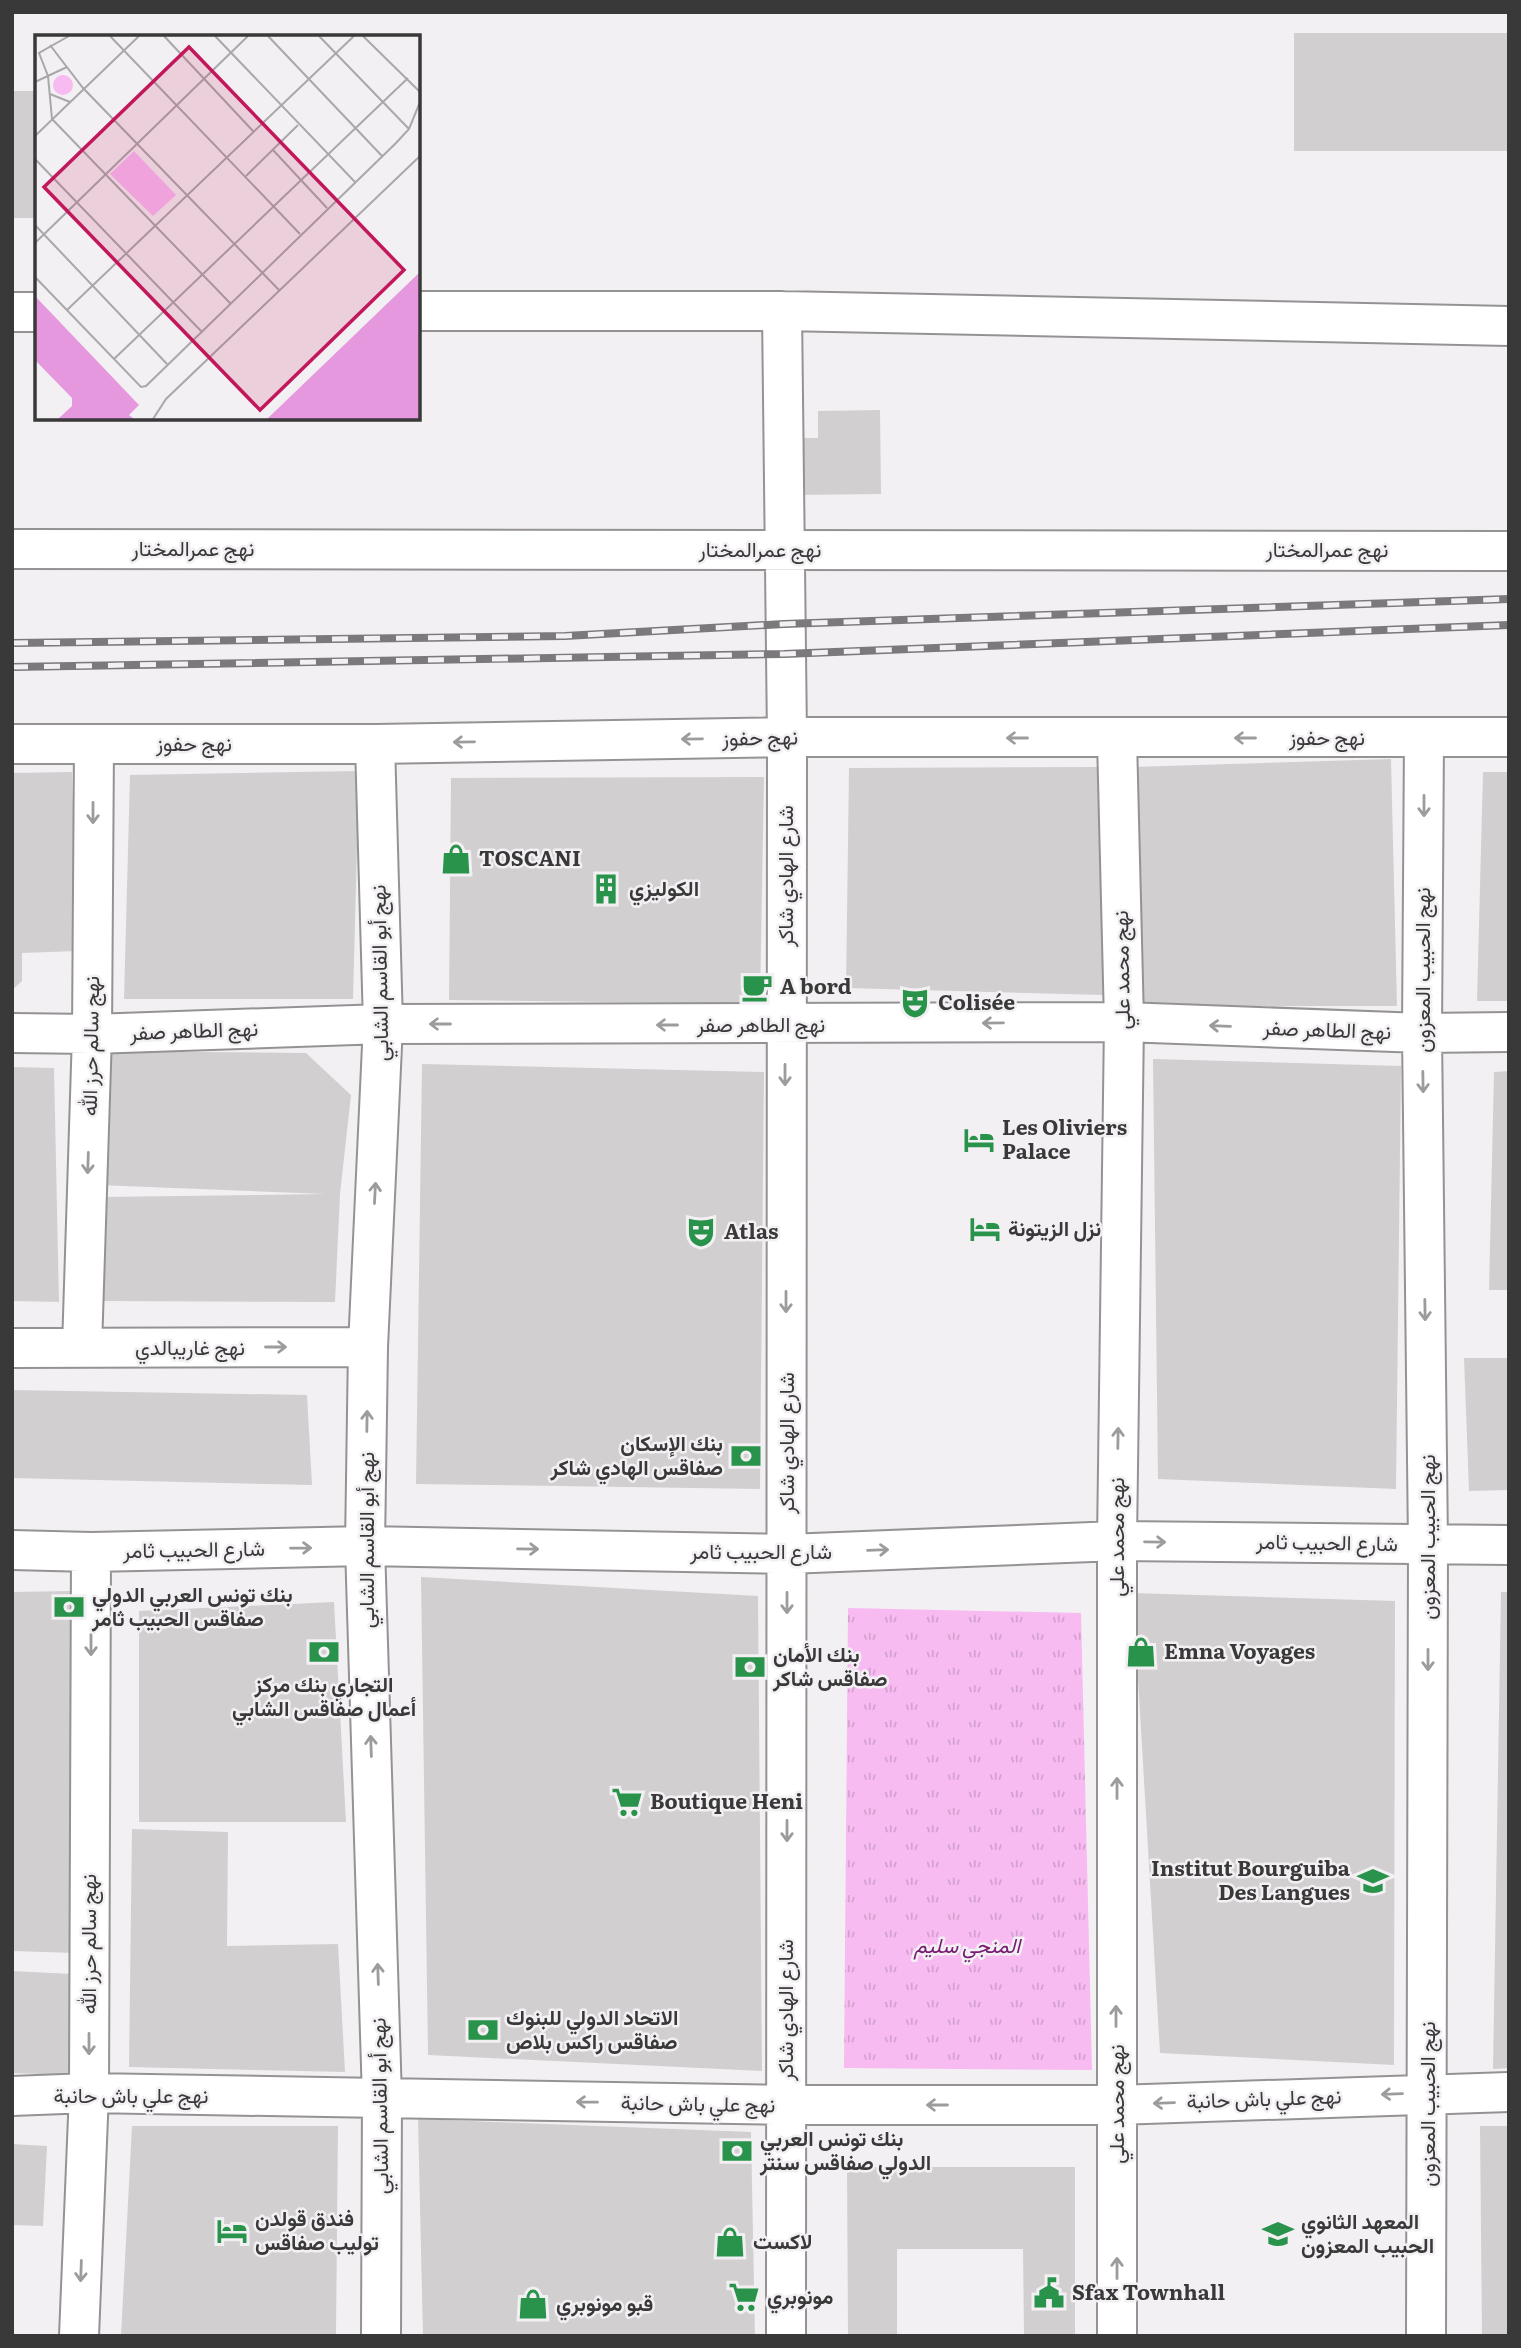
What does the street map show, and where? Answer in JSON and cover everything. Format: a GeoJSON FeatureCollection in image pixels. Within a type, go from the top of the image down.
{"type":"FeatureCollection","features":[{"type":"Feature","properties":{"kind":"street"},"geometry":{"type":"LineString","coordinates":[[420,312],[782,311],[1509,326]]}},
{"type":"Feature","properties":{"kind":"street","name":"شارع الهادي شاكر"},"geometry":{"type":"LineString","coordinates":[[782,311],[787,737],[786,2336]]}},
{"type":"Feature","properties":{"kind":"street"},"geometry":{"type":"LineString","coordinates":[[12,312],[35,312]]}},
{"type":"Feature","properties":{"kind":"street","name":"نهج عمرالمختار"},"geometry":{"type":"LineString","coordinates":[[12,549],[1509,551]]}},
{"type":"Feature","properties":{"kind":"street","name":"نهج حفوز"},"geometry":{"type":"LineString","coordinates":[[12,744],[375,744],[787,737],[1509,737]]}},
{"type":"Feature","properties":{"kind":"street","name":"نهج الحبيب المعزون"},"geometry":{"type":"LineString","coordinates":[[1424,738],[1422,1033],[1428,1544],[1429,2092],[1426,2336]]}},
{"type":"Feature","properties":{"kind":"street","name":"نهج محمد علي"},"geometry":{"type":"LineString","coordinates":[[1117,739],[1124,1022],[1117,1541],[1117,2336]]}},
{"type":"Feature","properties":{"kind":"street","name":"نهج سالم حرز الله"},"geometry":{"type":"LineString","coordinates":[[82,1348],[92,1034],[94,744]]}},
{"type":"Feature","properties":{"kind":"street","name":"نهج أبو القاسم الشابي"},"geometry":{"type":"LineString","coordinates":[[375,744],[383,1024],[368,1347],[365,1546],[382,2099],[381,2336]]}},
{"type":"Feature","properties":{"kind":"street","name":"نهج الطاهر صفر"},"geometry":{"type":"LineString","coordinates":[[12,1033],[92,1034],[383,1024],[1124,1022],[1422,1033],[1509,1032]]}},
{"type":"Feature","properties":{"kind":"street","name":"نهج غاريبالدي"},"geometry":{"type":"LineString","coordinates":[[12,1348],[368,1347]]}},
{"type":"Feature","properties":{"kind":"street","name":"شارع الحبيب ثامر"},"geometry":{"type":"LineString","coordinates":[[12,1550],[91,1552],[365,1546],[787,1554],[1117,1541],[1509,1545]]}},
{"type":"Feature","properties":{"kind":"street","name":"نهج سالم حرز الله"},"geometry":{"type":"LineString","coordinates":[[79,2336],[89,2093],[91,1552]]}},
{"type":"Feature","properties":{"kind":"street","name":"نهج علي باش حانبة"},"geometry":{"type":"LineString","coordinates":[[12,2096],[89,2093],[786,2105],[1116,2105],[1429,2092],[1509,2092]]}},
{"type":"Feature","properties":{"kind":"green space","name":"المنجي سليم"},"geometry":{"type":"Polygon","coordinates":[[[848,1608],[1081,1613],[1092,2070],[844,2068],[848,1608]]]}},
{"type":"Feature","properties":{"kind":"building"},"geometry":{"type":"Polygon","coordinates":[[[1294,33],[1509,33],[1509,151],[1294,151],[1294,33]]]}},
{"type":"Feature","properties":{"kind":"building"},"geometry":{"type":"Polygon","coordinates":[[[12,91],[35,91],[35,218],[12,218],[12,91]]]}},
{"type":"Feature","properties":{"kind":"building"},"geometry":{"type":"Polygon","coordinates":[[[880,410],[881,494],[791,495],[790,438],[818,438],[818,411],[880,410]]]}},
{"type":"Feature","properties":{"kind":"building"},"geometry":{"type":"Polygon","coordinates":[[[1391,759],[1397,1006],[1140,1006],[1132,767],[1391,759]]]}},
{"type":"Feature","properties":{"kind":"building"},"geometry":{"type":"Polygon","coordinates":[[[1099,767],[1103,995],[846,988],[849,768],[1099,767]]]}},
{"type":"Feature","properties":{"kind":"building"},"geometry":{"type":"Polygon","coordinates":[[[359,771],[353,999],[124,999],[130,775],[359,771]]]}},
{"type":"Feature","properties":{"kind":"building"},"geometry":{"type":"Polygon","coordinates":[[[72,772],[77,951],[22,953],[22,981],[12,990],[12,773],[72,772]]]}},
{"type":"Feature","properties":{"kind":"building"},"geometry":{"type":"Polygon","coordinates":[[[1483,772],[1509,772],[1509,1001],[1477,1001],[1483,772]]]}},
{"type":"Feature","properties":{"kind":"building","name":"الكوليزي"},"geometry":{"type":"Polygon","coordinates":[[[764,777],[760,1004],[449,1000],[451,778],[764,777]]]}},
{"type":"Feature","properties":{"kind":"building"},"geometry":{"type":"Polygon","coordinates":[[[108,1051],[306,1053],[351,1095],[340,1194],[335,1302],[99,1301],[102,1197],[326,1194],[98,1185],[108,1051]]]}},
{"type":"Feature","properties":{"kind":"building"},"geometry":{"type":"Polygon","coordinates":[[[1153,1059],[1401,1066],[1396,1489],[1158,1479],[1153,1059]]]}},
{"type":"Feature","properties":{"kind":"building"},"geometry":{"type":"Polygon","coordinates":[[[422,1064],[764,1072],[760,1489],[416,1484],[422,1064]]]}},
{"type":"Feature","properties":{"kind":"building"},"geometry":{"type":"Polygon","coordinates":[[[12,1067],[54,1068],[59,1302],[12,1301],[12,1067]]]}},
{"type":"Feature","properties":{"kind":"building"},"geometry":{"type":"Polygon","coordinates":[[[1509,1071],[1509,1290],[1489,1290],[1494,1072],[1509,1071]]]}},
{"type":"Feature","properties":{"kind":"building"},"geometry":{"type":"Polygon","coordinates":[[[1464,1358],[1509,1358],[1509,1490],[1469,1491],[1464,1358]]]}},
{"type":"Feature","properties":{"kind":"building"},"geometry":{"type":"Polygon","coordinates":[[[12,1390],[307,1395],[312,1485],[12,1478],[12,1390]]]}},
{"type":"Feature","properties":{"kind":"building"},"geometry":{"type":"Polygon","coordinates":[[[421,1577],[758,1596],[762,2071],[428,2055],[421,1577]]]}},
{"type":"Feature","properties":{"kind":"building"},"geometry":{"type":"Polygon","coordinates":[[[71,1591],[75,1953],[12,1951],[12,1592],[71,1591]]]}},
{"type":"Feature","properties":{"kind":"building"},"geometry":{"type":"Polygon","coordinates":[[[1501,1592],[1509,1592],[1509,2068],[1493,2069],[1501,1592]]]}},
{"type":"Feature","properties":{"kind":"building"},"geometry":{"type":"Polygon","coordinates":[[[1133,1593],[1395,1601],[1394,2065],[1160,2053],[1133,1593]]]}},
{"type":"Feature","properties":{"kind":"building"},"geometry":{"type":"Polygon","coordinates":[[[334,1602],[346,1822],[139,1822],[139,1611],[334,1602]]]}},
{"type":"Feature","properties":{"kind":"building"},"geometry":{"type":"Polygon","coordinates":[[[132,1829],[228,1832],[227,1946],[338,1944],[345,2072],[129,2067],[132,1829]]]}},
{"type":"Feature","properties":{"kind":"building"},"geometry":{"type":"Polygon","coordinates":[[[12,1971],[72,1974],[70,2075],[12,2073],[12,1971]]]}},
{"type":"Feature","properties":{"kind":"building"},"geometry":{"type":"Polygon","coordinates":[[[418,2119],[751,2132],[755,2336],[423,2336],[418,2119]]]}},
{"type":"Feature","properties":{"kind":"building","name":"فندق قولدن توليب صفاقس"},"geometry":{"type":"Polygon","coordinates":[[[132,2126],[338,2126],[336,2336],[121,2336],[132,2126]]]}},
{"type":"Feature","properties":{"kind":"building"},"geometry":{"type":"Polygon","coordinates":[[[1480,2126],[1509,2126],[1509,2336],[1482,2336],[1480,2126]]]}},
{"type":"Feature","properties":{"kind":"building"},"geometry":{"type":"Polygon","coordinates":[[[12,2144],[47,2146],[43,2226],[12,2225],[12,2144]]]}},
{"type":"Feature","properties":{"kind":"building","name":"Sfax Townhall"},"geometry":{"type":"Polygon","coordinates":[[[847,2167],[1075,2167],[1075,2336],[1024,2336],[1023,2249],[897,2249],[897,2336],[848,2336],[847,2167]]]}},
{"type":"Feature","properties":{"kind":"railway"},"geometry":{"type":"LineString","coordinates":[[12,643],[565,636],[784,624],[1509,599]]}},
{"type":"Feature","properties":{"kind":"railway"},"geometry":{"type":"LineString","coordinates":[[12,667],[784,654],[1509,625]]}},
{"type":"Feature","properties":{"kind":"place","name":"TOSCANI"},"geometry":{"type":"Point","coordinates":[456,859]}},
{"type":"Feature","properties":{"kind":"place","name":"الكوليزي"},"geometry":{"type":"Point","coordinates":[606,889]}},
{"type":"Feature","properties":{"kind":"place","name":"A bord"},"geometry":{"type":"Point","coordinates":[757,987]}},
{"type":"Feature","properties":{"kind":"place","name":"Colisée"},"geometry":{"type":"Point","coordinates":[915,1003]}},
{"type":"Feature","properties":{"kind":"place","name":"Les Oliviers Palace"},"geometry":{"type":"Point","coordinates":[979,1140]}},
{"type":"Feature","properties":{"kind":"place","name":"نزل الزيتونة"},"geometry":{"type":"Point","coordinates":[985,1229]}},
{"type":"Feature","properties":{"kind":"place","name":"Atlas"},"geometry":{"type":"Point","coordinates":[701,1232]}},
{"type":"Feature","properties":{"kind":"place","name":"بنك الإسكان صفاقس الهادي شاكر"},"geometry":{"type":"Point","coordinates":[746,1456]}},
{"type":"Feature","properties":{"kind":"place","name":"بنك تونس العربي الدولي صفاقس الحبيب ثامر"},"geometry":{"type":"Point","coordinates":[69,1607]}},
{"type":"Feature","properties":{"kind":"place","name":"التجاري بنك مركز أعمال صفاقس الشابي"},"geometry":{"type":"Point","coordinates":[324,1652]}},
{"type":"Feature","properties":{"kind":"place","name":"Emna Voyages"},"geometry":{"type":"Point","coordinates":[1141,1652]}},
{"type":"Feature","properties":{"kind":"place","name":"بنك الأمان صفاقس شاكر"},"geometry":{"type":"Point","coordinates":[750,1667]}},
{"type":"Feature","properties":{"kind":"place","name":"Boutique Heni"},"geometry":{"type":"Point","coordinates":[627,1802]}},
{"type":"Feature","properties":{"kind":"place","name":"Institut Bourguiba Des Langues"},"geometry":{"type":"Point","coordinates":[1373,1881]}},
{"type":"Feature","properties":{"kind":"place","name":"الاتحاد الدولي للبنوك صفاقس راكس بلاص"},"geometry":{"type":"Point","coordinates":[483,2030]}},
{"type":"Feature","properties":{"kind":"place","name":"بنك تونس العربي الدولي صفاقس سنتر"},"geometry":{"type":"Point","coordinates":[737,2151]}},
{"type":"Feature","properties":{"kind":"place","name":"فندق قولدن توليب صفاقس"},"geometry":{"type":"Point","coordinates":[232,2231]}},
{"type":"Feature","properties":{"kind":"place","name":"المعهد الثانوي الحبيب المعزون"},"geometry":{"type":"Point","coordinates":[1278,2234]}},
{"type":"Feature","properties":{"kind":"place","name":"لاكست"},"geometry":{"type":"Point","coordinates":[730,2242]}},
{"type":"Feature","properties":{"kind":"place","name":"Sfax Townhall"},"geometry":{"type":"Point","coordinates":[1049,2293]}},
{"type":"Feature","properties":{"kind":"place","name":"مونوبري"},"geometry":{"type":"Point","coordinates":[744,2297]}},
{"type":"Feature","properties":{"kind":"place","name":"قبو مونوبري"},"geometry":{"type":"Point","coordinates":[533,2304]}}]}
